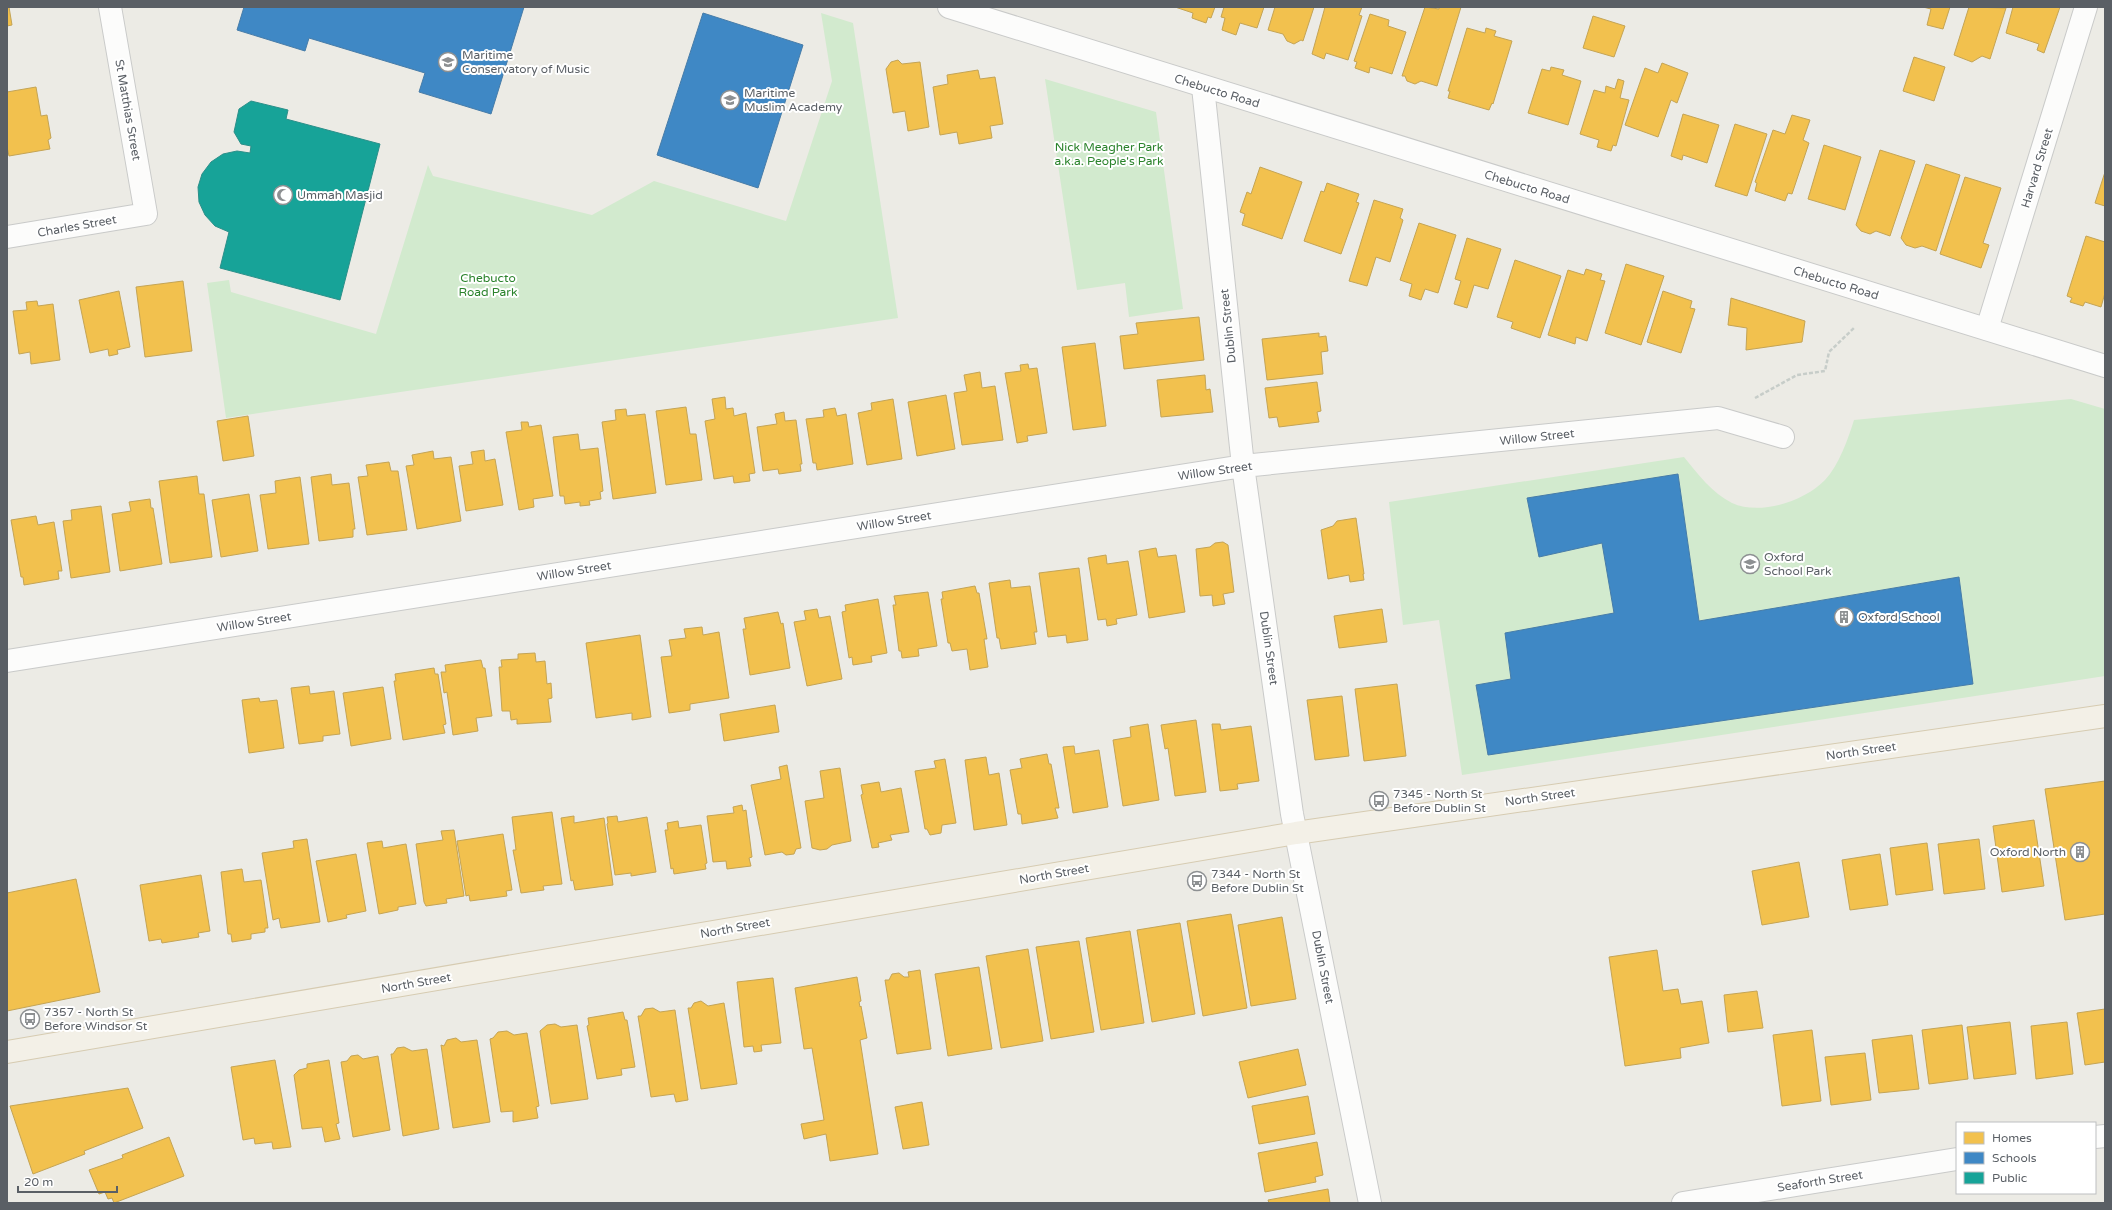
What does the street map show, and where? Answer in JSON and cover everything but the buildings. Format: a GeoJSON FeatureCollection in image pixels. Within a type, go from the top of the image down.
{"type":"FeatureCollection","features":[{"type":"Feature","properties":{"kind":"main road","name":"North Street"},"geometry":{"type":"LineString","coordinates":[[7,1052],[1296,832],[2105,716]]}},
{"type":"Feature","properties":{"kind":"street","name":"St Matthias Street"},"geometry":{"type":"LineString","coordinates":[[110,7],[146,214]]}},
{"type":"Feature","properties":{"kind":"street","name":"Chebucto Road"},"geometry":{"type":"LineString","coordinates":[[949,7],[2105,366]]}},
{"type":"Feature","properties":{"kind":"street","name":"Harvard Street"},"geometry":{"type":"LineString","coordinates":[[1987,330],[2086,7]]}},
{"type":"Feature","properties":{"kind":"street","name":"Dublin Street"},"geometry":{"type":"LineString","coordinates":[[1203,87],[1243,466],[1296,832],[1370,1203]]}},
{"type":"Feature","properties":{"kind":"street","name":"Charles Street"},"geometry":{"type":"LineString","coordinates":[[7,237],[146,214]]}},
{"type":"Feature","properties":{"kind":"street","name":"Willow Street"},"geometry":{"type":"LineString","coordinates":[[7,661],[1243,466],[1718,418],[1784,437]]}},
{"type":"Feature","properties":{"kind":"street","name":"Seaforth Street"},"geometry":{"type":"LineString","coordinates":[[1684,1203],[1956,1160]]}},
{"type":"Feature","properties":{"kind":"path"},"geometry":{"type":"LineString","coordinates":[[1718,418],[1798,375],[1825,371],[1830,352],[1855,326]]}},
{"type":"Feature","properties":{"kind":"green space","name":"Chebucto Road Park"},"geometry":{"type":"Polygon","coordinates":[[[821,13],[853,23],[898,318],[226,418],[207,283],[229,280],[231,292],[376,334],[428,165],[433,176],[592,215],[654,181],[786,221],[832,81],[821,13]]]}},
{"type":"Feature","properties":{"kind":"green space","name":"Nick Meagher Park a.k.a. People's Park"},"geometry":{"type":"Polygon","coordinates":[[[1045,79],[1156,112],[1183,309],[1129,317],[1125,283],[1077,290],[1045,79]]]}},
{"type":"Feature","properties":{"kind":"green space","name":"Oxford School Park"},"geometry":{"type":"Polygon","coordinates":[[[2071,399],[2105,409],[2105,676],[1462,775],[1439,620],[1403,625],[1389,502],[1684,457],[1706,483],[1725,499],[1743,507],[1768,507],[1794,500],[1816,488],[1825,480],[1839,459],[1854,420],[2071,399]]]}},
{"type":"Feature","properties":{"kind":"place","name":"Maritime Conservatory of Music"},"geometry":{"type":"Point","coordinates":[448,62]}},
{"type":"Feature","properties":{"kind":"place","name":"Maritime Muslim Academy"},"geometry":{"type":"Point","coordinates":[730,100]}},
{"type":"Feature","properties":{"kind":"place","name":"Ummah Masjid"},"geometry":{"type":"Point","coordinates":[283,195]}},
{"type":"Feature","properties":{"kind":"place","name":"Oxford School Park"},"geometry":{"type":"Point","coordinates":[1750,564]}},
{"type":"Feature","properties":{"kind":"place","name":"Oxford School"},"geometry":{"type":"Point","coordinates":[1844,617]}},
{"type":"Feature","properties":{"kind":"place","name":"7345 - North St Before Dublin St"},"geometry":{"type":"Point","coordinates":[1379,801]}},
{"type":"Feature","properties":{"kind":"place","name":"Oxford North"},"geometry":{"type":"Point","coordinates":[2080,852]}},
{"type":"Feature","properties":{"kind":"place","name":"7344 - North St Before Dublin St"},"geometry":{"type":"Point","coordinates":[1197,881]}},
{"type":"Feature","properties":{"kind":"place","name":"7357 - North St Before Windsor St"},"geometry":{"type":"Point","coordinates":[30,1019]}}]}
